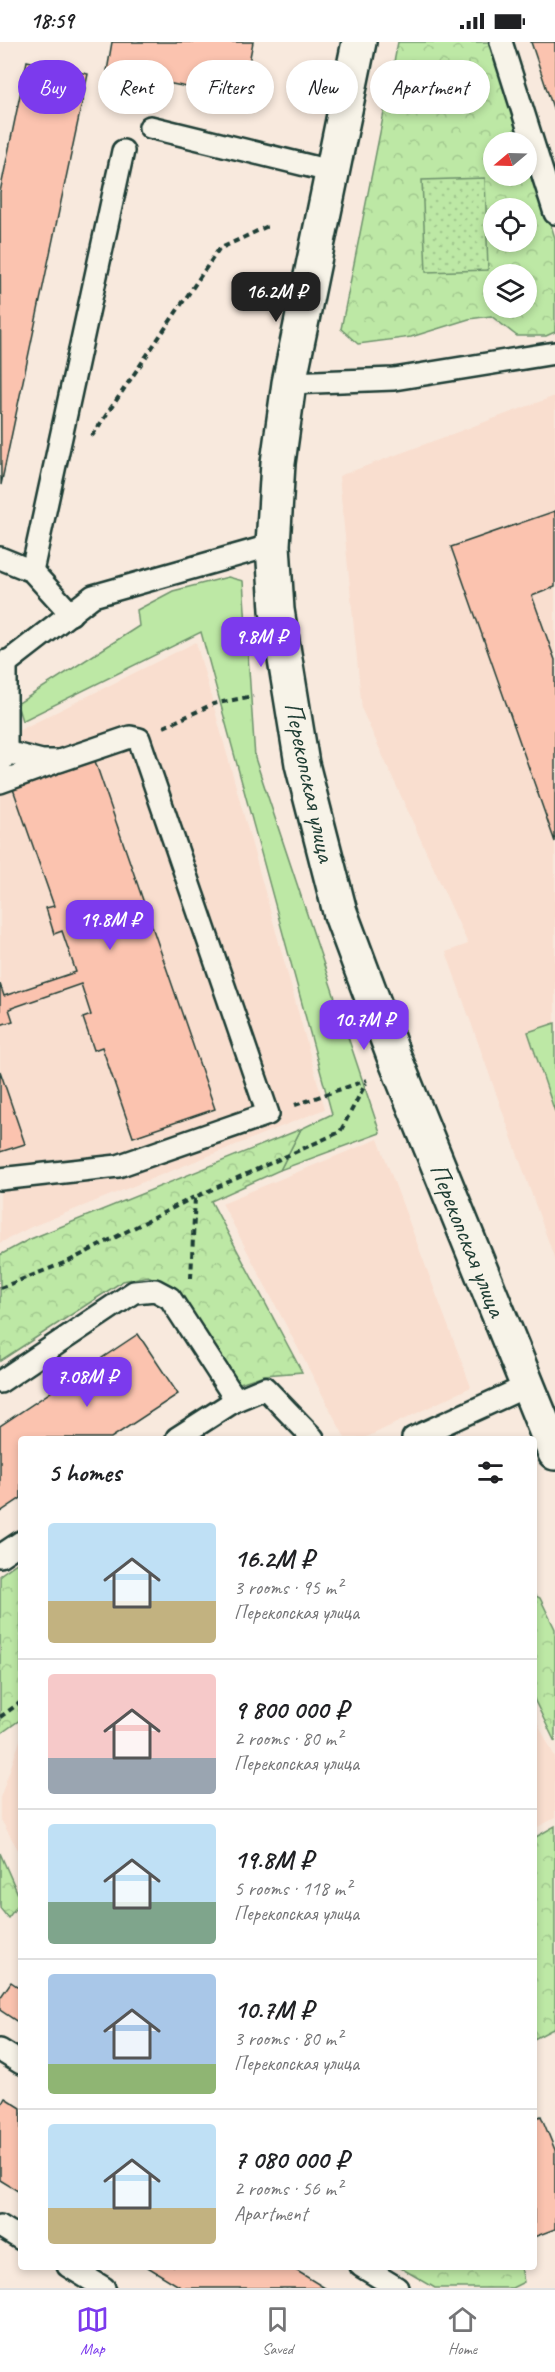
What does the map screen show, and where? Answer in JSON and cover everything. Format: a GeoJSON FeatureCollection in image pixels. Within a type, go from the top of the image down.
{"type":"FeatureCollection","features":[{"type":"Feature","properties":{"kind":"street","name":"Перекопская улица"},"geometry":{"type":"LineString","coordinates":[[359,42],[289,383],[278,463],[273,545],[277,610],[294,719],[317,829],[340,912],[393,1054],[555,1453]]}},
{"type":"Feature","properties":{"kind":"lane"},"geometry":{"type":"LineString","coordinates":[[501,42],[555,213]]}},
{"type":"Feature","properties":{"kind":"lane"},"geometry":{"type":"LineString","coordinates":[[150,127],[334,172]]}},
{"type":"Feature","properties":{"kind":"lane"},"geometry":{"type":"LineString","coordinates":[[32,571],[123,150]]}},
{"type":"Feature","properties":{"kind":"lane"},"geometry":{"type":"LineString","coordinates":[[289,383],[394,380],[555,353]]}},
{"type":"Feature","properties":{"kind":"lane"},"geometry":{"type":"LineString","coordinates":[[67,758],[50,762],[3,758],[3,664],[93,596],[273,545]]}},
{"type":"Feature","properties":{"kind":"lane"},"geometry":{"type":"LineString","coordinates":[[0,558],[32,571],[71,614]]}},
{"type":"Feature","properties":{"kind":"lane"},"geometry":{"type":"LineString","coordinates":[[0,782],[130,737],[139,739],[268,1114],[118,1166],[0,1179]]}},
{"type":"Feature","properties":{"kind":"lane"},"geometry":{"type":"LineString","coordinates":[[0,1382],[134,1292],[155,1290],[170,1298],[236,1400]]}},
{"type":"Feature","properties":{"kind":"lane"},"geometry":{"type":"LineString","coordinates":[[417,1436],[527,1386]]}},
{"type":"Feature","properties":{"kind":"lane"},"geometry":{"type":"LineString","coordinates":[[180,1436],[236,1400],[265,1388],[311,1436]]}},
{"type":"Feature","properties":{"kind":"lane"},"geometry":{"type":"LineString","coordinates":[[0,1556],[18,1544]]}},
{"type":"Feature","properties":{"kind":"lane"},"geometry":{"type":"LineString","coordinates":[[0,2050],[18,2061]]}},
{"type":"Feature","properties":{"kind":"lane"},"geometry":{"type":"LineString","coordinates":[[0,2226],[18,2237]]}},
{"type":"Feature","properties":{"kind":"lane"},"geometry":{"type":"LineString","coordinates":[[75,2270],[104,2288]]}},
{"type":"Feature","properties":{"kind":"lane"},"geometry":{"type":"LineString","coordinates":[[368,2270],[397,2288]]}},
{"type":"Feature","properties":{"kind":"path"},"geometry":{"type":"LineString","coordinates":[[88,440],[219,249],[270,225]]}},
{"type":"Feature","properties":{"kind":"path"},"geometry":{"type":"LineString","coordinates":[[139,739],[213,704],[253,696]]}},
{"type":"Feature","properties":{"kind":"path"},"geometry":{"type":"LineString","coordinates":[[0,1288],[69,1261],[195,1197],[340,1132],[368,1080],[268,1114]]}},
{"type":"Feature","properties":{"kind":"path"},"geometry":{"type":"LineString","coordinates":[[188,1327],[195,1197]]}},
{"type":"Feature","properties":{"kind":"path"},"geometry":{"type":"LineString","coordinates":[[0,1717],[18,1704]]}},
{"type":"Feature","properties":{"kind":"shaded area"},"geometry":{"type":"Polygon","coordinates":[[[555,396],[555,1260],[446,952],[468,944],[362,710],[339,476],[555,396]]]}},
{"type":"Feature","properties":{"kind":"shaded area"},"geometry":{"type":"Polygon","coordinates":[[[196,642],[325,1109],[31,1227],[0,1243],[0,732],[20,730],[196,642]]]}},
{"type":"Feature","properties":{"kind":"shaded area"},"geometry":{"type":"Polygon","coordinates":[[[378,1139],[471,1387],[369,1436],[344,1436],[222,1203],[378,1139]]]}},
{"type":"Feature","properties":{"kind":"shaded area"},"geometry":{"type":"Polygon","coordinates":[[[537,1722],[555,1757],[555,1818],[537,1827],[537,1722]]]}},
{"type":"Feature","properties":{"kind":"shaded area"},"geometry":{"type":"Polygon","coordinates":[[[18,1747],[18,1850],[0,1818],[0,1798],[18,1747]]]}},
{"type":"Feature","properties":{"kind":"green space"},"geometry":{"type":"Polygon","coordinates":[[[398,42],[493,42],[522,132],[483,132],[483,186],[537,186],[537,180],[555,238],[555,332],[546,336],[517,336],[494,318],[537,318],[537,264],[483,264],[483,317],[469,319],[411,337],[358,344],[341,329],[384,114],[490,114],[490,60],[394,60],[398,42]]]}},
{"type":"Feature","properties":{"kind":"green space"},"geometry":{"type":"Polygon","coordinates":[[[483,178],[486,198],[483,198],[483,252],[487,252],[488,264],[483,264],[483,270],[426,272],[422,180],[483,178]]]}},
{"type":"Feature","properties":{"kind":"green space"},"geometry":{"type":"Polygon","coordinates":[[[228,577],[243,581],[255,758],[380,1133],[280,1170],[301,1129],[332,1114],[201,632],[22,721],[17,704],[139,626],[137,610],[173,591],[228,577]]]}},
{"type":"Feature","properties":{"kind":"green space"},"geometry":{"type":"Polygon","coordinates":[[[555,1023],[555,1112],[528,1032],[555,1023]]]}},
{"type":"Feature","properties":{"kind":"green space"},"geometry":{"type":"Polygon","coordinates":[[[301,1129],[280,1170],[211,1201],[302,1372],[264,1375],[237,1384],[174,1288],[148,1276],[123,1281],[0,1361],[0,1255],[28,1240],[301,1129]]]}},
{"type":"Feature","properties":{"kind":"green space"},"geometry":{"type":"Polygon","coordinates":[[[18,1562],[18,1721],[0,1734],[0,1575],[18,1562]]]}},
{"type":"Feature","properties":{"kind":"green space"},"geometry":{"type":"Polygon","coordinates":[[[537,1596],[540,1598],[555,1629],[555,1742],[537,1705],[537,1596]]]}},
{"type":"Feature","properties":{"kind":"green space"},"geometry":{"type":"Polygon","coordinates":[[[555,1826],[555,2028],[537,2037],[537,1836],[555,1826]]]}},
{"type":"Feature","properties":{"kind":"green space"},"geometry":{"type":"Polygon","coordinates":[[[0,1853],[18,1894],[18,1905],[8,1918],[0,1908],[0,1853]]]}},
{"type":"Feature","properties":{"kind":"green space"},"geometry":{"type":"Polygon","coordinates":[[[404,2270],[522,2270],[524,2282],[512,2288],[435,2288],[404,2270]]]}},
{"type":"Feature","properties":{"kind":"building"},"geometry":{"type":"Polygon","coordinates":[[[112,42],[253,42],[249,60],[186,60],[186,87],[174,84],[174,60],[109,60],[112,42]]]}},
{"type":"Feature","properties":{"kind":"building"},"geometry":{"type":"Polygon","coordinates":[[[531,42],[555,42],[555,114],[531,42]]]}},
{"type":"Feature","properties":{"kind":"building"},"geometry":{"type":"Polygon","coordinates":[[[18,105],[18,114],[80,114],[1,485],[0,192],[18,105]]]}},
{"type":"Feature","properties":{"kind":"building"},"geometry":{"type":"Polygon","coordinates":[[[555,511],[555,587],[532,596],[555,660],[555,842],[451,547],[555,511]]]}},
{"type":"Feature","properties":{"kind":"building"},"geometry":{"type":"Polygon","coordinates":[[[95,761],[215,1109],[133,1137],[102,1047],[94,1050],[83,1018],[91,1015],[81,984],[9,1009],[13,1021],[0,1025],[0,984],[4,996],[76,972],[62,931],[54,934],[46,908],[54,906],[13,789],[95,761]]]}},
{"type":"Feature","properties":{"kind":"building"},"geometry":{"type":"Polygon","coordinates":[[[0,1071],[25,1144],[0,1152],[0,1071]]]}},
{"type":"Feature","properties":{"kind":"building"},"geometry":{"type":"Polygon","coordinates":[[[138,1334],[178,1394],[114,1436],[18,1436],[18,1500],[0,1512],[0,1426],[138,1334]]]}},
{"type":"Feature","properties":{"kind":"building"},"geometry":{"type":"Polygon","coordinates":[[[11,1982],[18,1987],[18,2022],[0,2010],[0,1998],[11,1982]]]}},
{"type":"Feature","properties":{"kind":"building"},"geometry":{"type":"Polygon","coordinates":[[[5,2098],[18,2106],[18,2191],[0,2180],[0,2107],[5,2098]]]}},
{"type":"Feature","properties":{"kind":"building"},"geometry":{"type":"Polygon","coordinates":[[[541,2116],[555,2150],[555,2229],[537,2236],[537,2118],[541,2116]]]}},
{"type":"Feature","properties":{"kind":"building"},"geometry":{"type":"Polygon","coordinates":[[[153,2270],[296,2270],[325,2288],[182,2288],[153,2270]]]}}]}
